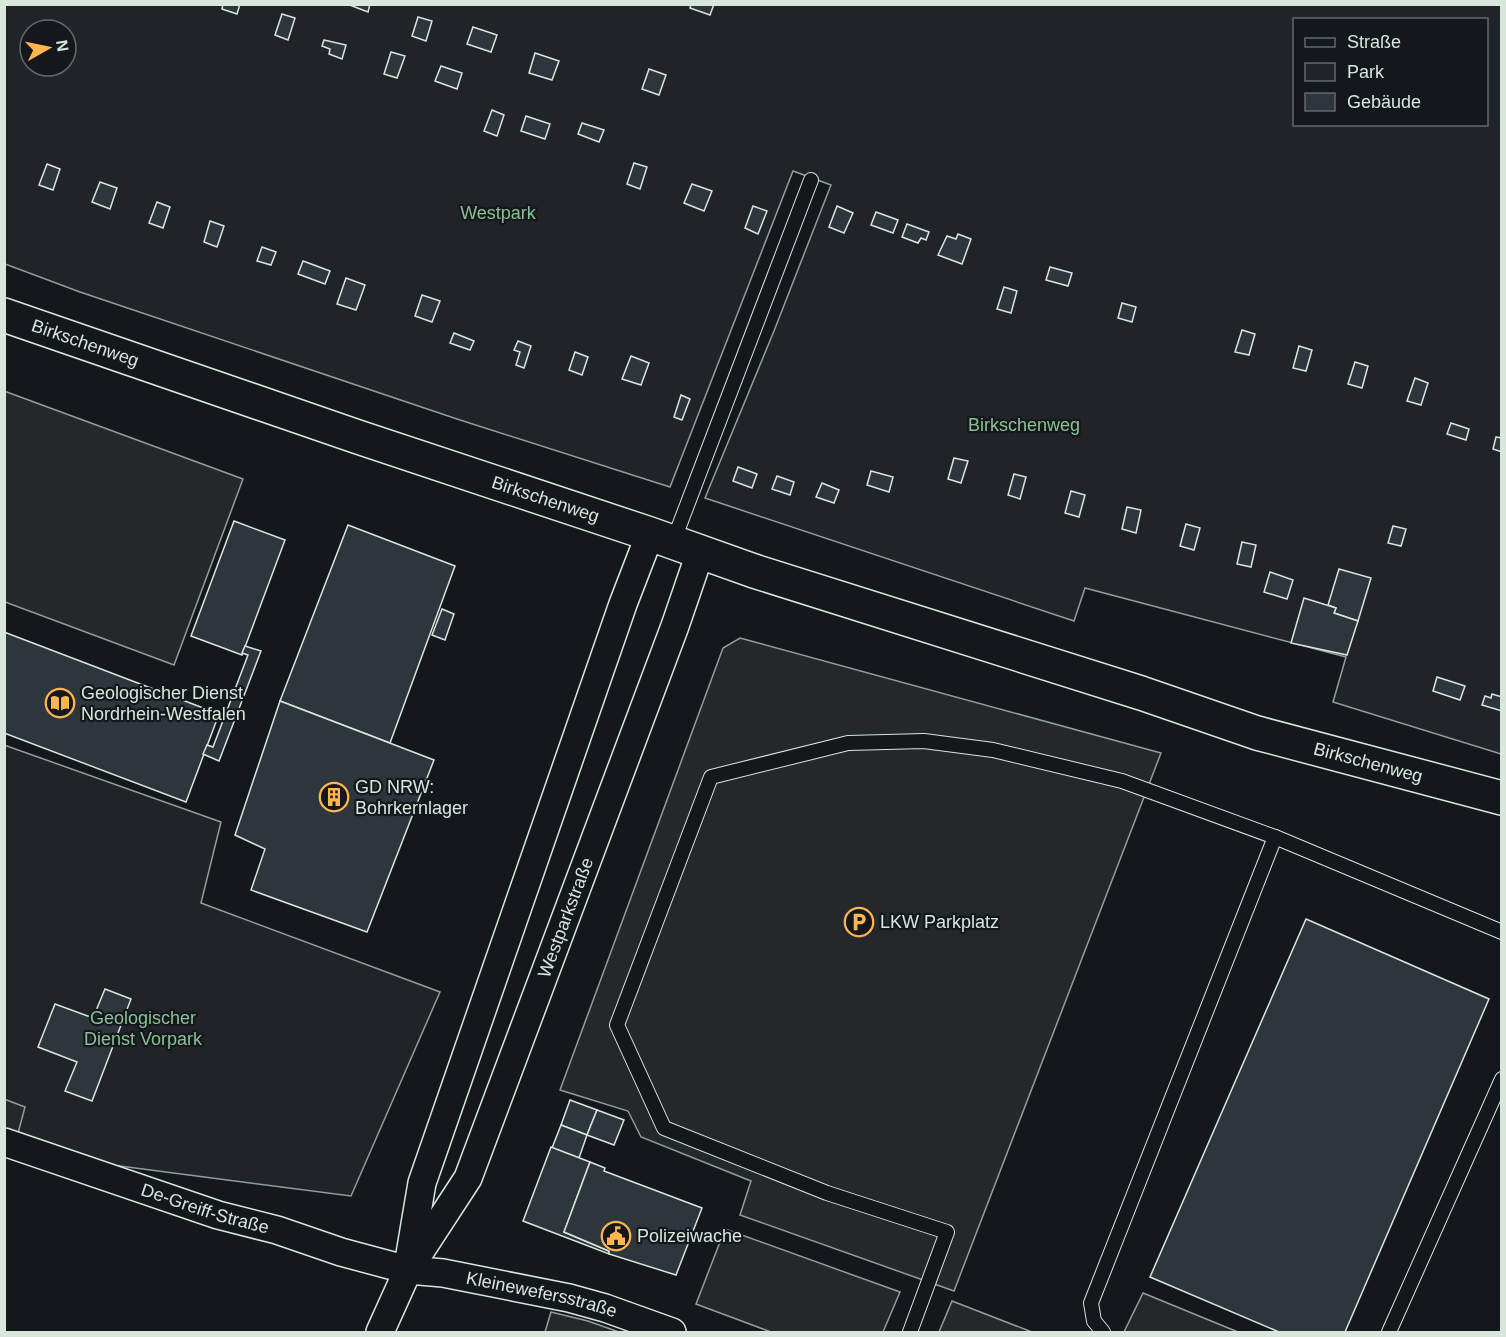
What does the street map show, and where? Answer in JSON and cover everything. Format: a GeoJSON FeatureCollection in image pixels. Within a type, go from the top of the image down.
{"type":"FeatureCollection","features":[{"type":"Feature","properties":{"kind":"main road","name":"Birkschenweg"},"geometry":{"type":"LineString","coordinates":[[4,315],[674,543],[1257,732],[1502,798]]}},
{"type":"Feature","properties":{"kind":"street","name":"Westparkstraße"},"geometry":{"type":"LineString","coordinates":[[408,1270],[422,1183],[622,604],[674,543]]}},
{"type":"Feature","properties":{"kind":"street","name":"Westparkstraße"},"geometry":{"type":"LineString","coordinates":[[380,1332],[408,1270],[468,1178],[675,626],[674,543]]}},
{"type":"Feature","properties":{"kind":"street","name":"De-Greiff-Straße"},"geometry":{"type":"LineString","coordinates":[[4,1142],[218,1215],[277,1230],[341,1252],[408,1270]]}},
{"type":"Feature","properties":{"kind":"street","name":"Kleinewefersstraße"},"geometry":{"type":"LineString","coordinates":[[408,1270],[443,1273],[569,1299],[605,1308],[672,1332]]}},
{"type":"Feature","properties":{"kind":"lane"},"geometry":{"type":"LineString","coordinates":[[674,543],[811,180]]}},
{"type":"Feature","properties":{"kind":"lane"},"geometry":{"type":"LineString","coordinates":[[910,1332],[947,1232],[827,1193],[664,1128],[617,1025],[711,777],[848,743],[924,741],[993,750],[1122,781],[1275,837],[1502,932]]}},
{"type":"Feature","properties":{"kind":"lane"},"geometry":{"type":"LineString","coordinates":[[1103,1332],[1094,1321],[1091,1303],[1275,837]]}},
{"type":"Feature","properties":{"kind":"lane"},"geometry":{"type":"LineString","coordinates":[[1389,1332],[1502,1079]]}},
{"type":"Feature","properties":{"kind":"green space","name":"Westpark"},"geometry":{"type":"Polygon","coordinates":[[[4,5],[1501,5],[1501,754],[1333,702],[1346,657],[1085,588],[1074,621],[705,498],[831,185],[793,171],[670,487],[457,419],[80,292],[5,264],[4,5]]]}},
{"type":"Feature","properties":{"kind":"green space","name":"Geologischer Dienst Vorpark"},"geometry":{"type":"Polygon","coordinates":[[[4,745],[221,822],[201,903],[440,992],[351,1196],[43,1156],[5,1137],[4,745]]]}},
{"type":"Feature","properties":{"kind":"shaded area"},"geometry":{"type":"Polygon","coordinates":[[[4,391],[243,479],[174,665],[5,602],[4,391]]]}},
{"type":"Feature","properties":{"kind":"shaded area","name":"LKW Parkplatz"},"geometry":{"type":"Polygon","coordinates":[[[740,638],[1161,753],[954,1291],[740,1215],[751,1181],[641,1137],[628,1111],[560,1090],[723,648],[740,638]]]}},
{"type":"Feature","properties":{"kind":"shaded area"},"geometry":{"type":"Polygon","coordinates":[[[4,1099],[25,1107],[17,1137],[5,1133],[4,1099]]]}},
{"type":"Feature","properties":{"kind":"shaded area"},"geometry":{"type":"Polygon","coordinates":[[[725,1229],[900,1292],[883,1332],[771,1332],[696,1304],[725,1229]]]}},
{"type":"Feature","properties":{"kind":"shaded area"},"geometry":{"type":"Polygon","coordinates":[[[1143,1293],[1238,1332],[1124,1332],[1143,1293]]]}},
{"type":"Feature","properties":{"kind":"shaded area"},"geometry":{"type":"Polygon","coordinates":[[[952,1301],[1032,1332],[939,1332],[952,1301]]]}},
{"type":"Feature","properties":{"kind":"shaded area"},"geometry":{"type":"Polygon","coordinates":[[[551,1312],[588,1321],[619,1332],[545,1332],[551,1312]]]}},
{"type":"Feature","properties":{"kind":"building"},"geometry":{"type":"Polygon","coordinates":[[[223,4],[240,4],[237,14],[222,9],[223,4]]]}},
{"type":"Feature","properties":{"kind":"building"},"geometry":{"type":"Polygon","coordinates":[[[347,4],[370,4],[368,12],[347,4]]]}},
{"type":"Feature","properties":{"kind":"building"},"geometry":{"type":"Polygon","coordinates":[[[691,4],[714,4],[710,15],[690,8],[691,4]]]}},
{"type":"Feature","properties":{"kind":"building"},"geometry":{"type":"Polygon","coordinates":[[[282,14],[295,18],[288,40],[275,35],[282,14]]]}},
{"type":"Feature","properties":{"kind":"building"},"geometry":{"type":"Polygon","coordinates":[[[418,17],[432,21],[426,41],[412,36],[418,17]]]}},
{"type":"Feature","properties":{"kind":"building"},"geometry":{"type":"Polygon","coordinates":[[[473,27],[497,35],[491,52],[467,44],[473,27]]]}},
{"type":"Feature","properties":{"kind":"building"},"geometry":{"type":"Polygon","coordinates":[[[324,40],[346,45],[342,59],[329,54],[330,49],[322,46],[324,40]]]}},
{"type":"Feature","properties":{"kind":"building"},"geometry":{"type":"Polygon","coordinates":[[[391,52],[405,56],[397,78],[384,74],[391,52]]]}},
{"type":"Feature","properties":{"kind":"building"},"geometry":{"type":"Polygon","coordinates":[[[535,53],[559,61],[552,80],[529,73],[535,53]]]}},
{"type":"Feature","properties":{"kind":"building"},"geometry":{"type":"Polygon","coordinates":[[[441,66],[462,73],[457,89],[435,81],[441,66]]]}},
{"type":"Feature","properties":{"kind":"building"},"geometry":{"type":"Polygon","coordinates":[[[649,69],[666,75],[659,95],[642,89],[649,69]]]}},
{"type":"Feature","properties":{"kind":"building"},"geometry":{"type":"Polygon","coordinates":[[[492,110],[504,115],[497,136],[484,131],[492,110]]]}},
{"type":"Feature","properties":{"kind":"building"},"geometry":{"type":"Polygon","coordinates":[[[526,116],[550,124],[545,139],[521,131],[526,116]]]}},
{"type":"Feature","properties":{"kind":"building"},"geometry":{"type":"Polygon","coordinates":[[[582,123],[604,130],[599,142],[578,134],[582,123]]]}},
{"type":"Feature","properties":{"kind":"building"},"geometry":{"type":"Polygon","coordinates":[[[634,163],[647,167],[640,189],[627,184],[634,163]]]}},
{"type":"Feature","properties":{"kind":"building"},"geometry":{"type":"Polygon","coordinates":[[[47,164],[60,169],[53,190],[39,185],[47,164]]]}},
{"type":"Feature","properties":{"kind":"building"},"geometry":{"type":"Polygon","coordinates":[[[100,182],[117,188],[110,209],[92,202],[100,182]]]}},
{"type":"Feature","properties":{"kind":"building"},"geometry":{"type":"Polygon","coordinates":[[[692,184],[712,191],[704,211],[684,203],[692,184]]]}},
{"type":"Feature","properties":{"kind":"building"},"geometry":{"type":"Polygon","coordinates":[[[157,202],[170,207],[163,228],[149,223],[157,202]]]}},
{"type":"Feature","properties":{"kind":"building"},"geometry":{"type":"Polygon","coordinates":[[[753,206],[767,211],[758,234],[745,228],[753,206]]]}},
{"type":"Feature","properties":{"kind":"building"},"geometry":{"type":"Polygon","coordinates":[[[837,206],[853,213],[844,233],[829,227],[837,206]]]}},
{"type":"Feature","properties":{"kind":"building"},"geometry":{"type":"Polygon","coordinates":[[[876,212],[898,220],[893,233],[871,225],[876,212]]]}},
{"type":"Feature","properties":{"kind":"building"},"geometry":{"type":"Polygon","coordinates":[[[210,221],[224,226],[217,247],[204,242],[210,221]]]}},
{"type":"Feature","properties":{"kind":"building"},"geometry":{"type":"Polygon","coordinates":[[[907,224],[929,232],[926,240],[921,238],[918,243],[902,237],[907,224]]]}},
{"type":"Feature","properties":{"kind":"building"},"geometry":{"type":"Polygon","coordinates":[[[958,234],[971,239],[962,264],[938,255],[947,236],[956,239],[958,234]]]}},
{"type":"Feature","properties":{"kind":"building"},"geometry":{"type":"Polygon","coordinates":[[[262,247],[276,252],[271,265],[257,261],[262,247]]]}},
{"type":"Feature","properties":{"kind":"building"},"geometry":{"type":"Polygon","coordinates":[[[303,261],[330,271],[325,284],[298,274],[303,261]]]}},
{"type":"Feature","properties":{"kind":"building"},"geometry":{"type":"Polygon","coordinates":[[[1050,267],[1072,273],[1068,286],[1046,280],[1050,267]]]}},
{"type":"Feature","properties":{"kind":"building"},"geometry":{"type":"Polygon","coordinates":[[[346,278],[365,285],[356,310],[337,304],[346,278]]]}},
{"type":"Feature","properties":{"kind":"building"},"geometry":{"type":"Polygon","coordinates":[[[1004,287],[1017,291],[1011,313],[997,309],[1004,287]]]}},
{"type":"Feature","properties":{"kind":"building"},"geometry":{"type":"Polygon","coordinates":[[[422,295],[440,301],[432,322],[415,316],[422,295]]]}},
{"type":"Feature","properties":{"kind":"building"},"geometry":{"type":"Polygon","coordinates":[[[1122,303],[1136,307],[1132,322],[1118,318],[1122,303]]]}},
{"type":"Feature","properties":{"kind":"building"},"geometry":{"type":"Polygon","coordinates":[[[1242,330],[1255,334],[1249,355],[1235,352],[1242,330]]]}},
{"type":"Feature","properties":{"kind":"building"},"geometry":{"type":"Polygon","coordinates":[[[454,333],[474,341],[470,350],[450,343],[454,333]]]}},
{"type":"Feature","properties":{"kind":"building"},"geometry":{"type":"Polygon","coordinates":[[[518,341],[531,346],[524,368],[516,365],[520,352],[514,350],[518,341]]]}},
{"type":"Feature","properties":{"kind":"building"},"geometry":{"type":"Polygon","coordinates":[[[1299,346],[1312,350],[1306,371],[1293,368],[1299,346]]]}},
{"type":"Feature","properties":{"kind":"building"},"geometry":{"type":"Polygon","coordinates":[[[575,352],[588,357],[582,375],[569,370],[575,352]]]}},
{"type":"Feature","properties":{"kind":"building"},"geometry":{"type":"Polygon","coordinates":[[[631,356],[649,363],[641,385],[622,379],[631,356]]]}},
{"type":"Feature","properties":{"kind":"building"},"geometry":{"type":"Polygon","coordinates":[[[1355,362],[1368,366],[1362,388],[1348,384],[1355,362]]]}},
{"type":"Feature","properties":{"kind":"building"},"geometry":{"type":"Polygon","coordinates":[[[1415,378],[1428,383],[1421,405],[1407,401],[1415,378]]]}},
{"type":"Feature","properties":{"kind":"building"},"geometry":{"type":"Polygon","coordinates":[[[681,395],[690,399],[682,420],[674,417],[681,395]]]}},
{"type":"Feature","properties":{"kind":"building"},"geometry":{"type":"Polygon","coordinates":[[[1451,423],[1469,429],[1466,440],[1447,434],[1451,423]]]}},
{"type":"Feature","properties":{"kind":"building"},"geometry":{"type":"Polygon","coordinates":[[[1496,437],[1502,438],[1502,452],[1493,449],[1496,437]]]}},
{"type":"Feature","properties":{"kind":"building"},"geometry":{"type":"Polygon","coordinates":[[[954,458],[968,461],[961,483],[948,479],[954,458]]]}},
{"type":"Feature","properties":{"kind":"building"},"geometry":{"type":"Polygon","coordinates":[[[738,467],[757,474],[752,488],[733,481],[738,467]]]}},
{"type":"Feature","properties":{"kind":"building"},"geometry":{"type":"Polygon","coordinates":[[[871,471],[893,477],[889,492],[867,485],[871,471]]]}},
{"type":"Feature","properties":{"kind":"building"},"geometry":{"type":"Polygon","coordinates":[[[1014,474],[1026,477],[1020,499],[1008,495],[1014,474]]]}},
{"type":"Feature","properties":{"kind":"building"},"geometry":{"type":"Polygon","coordinates":[[[777,476],[794,482],[790,495],[772,489],[777,476]]]}},
{"type":"Feature","properties":{"kind":"building"},"geometry":{"type":"Polygon","coordinates":[[[822,483],[839,490],[834,503],[816,497],[822,483]]]}},
{"type":"Feature","properties":{"kind":"building"},"geometry":{"type":"Polygon","coordinates":[[[1071,491],[1085,495],[1079,517],[1065,513],[1071,491]]]}},
{"type":"Feature","properties":{"kind":"building"},"geometry":{"type":"Polygon","coordinates":[[[1127,507],[1141,510],[1136,533],[1122,529],[1127,507]]]}},
{"type":"Feature","properties":{"kind":"building"},"geometry":{"type":"Polygon","coordinates":[[[234,521],[285,540],[242,655],[191,636],[234,521]]]}},
{"type":"Feature","properties":{"kind":"building"},"geometry":{"type":"Polygon","coordinates":[[[1186,524],[1200,528],[1194,550],[1180,546],[1186,524]]]}},
{"type":"Feature","properties":{"kind":"building"},"geometry":{"type":"Polygon","coordinates":[[[348,525],[455,566],[390,743],[280,701],[348,525]]]}},
{"type":"Feature","properties":{"kind":"building"},"geometry":{"type":"Polygon","coordinates":[[[1393,526],[1406,529],[1401,546],[1388,543],[1393,526]]]}},
{"type":"Feature","properties":{"kind":"building"},"geometry":{"type":"Polygon","coordinates":[[[1242,542],[1256,545],[1251,567],[1237,564],[1242,542]]]}},
{"type":"Feature","properties":{"kind":"building"},"geometry":{"type":"Polygon","coordinates":[[[1339,569],[1371,578],[1358,621],[1334,613],[1336,608],[1328,605],[1339,569]]]}},
{"type":"Feature","properties":{"kind":"building"},"geometry":{"type":"Polygon","coordinates":[[[1270,572],[1293,580],[1287,599],[1264,592],[1270,572]]]}},
{"type":"Feature","properties":{"kind":"building"},"geometry":{"type":"Polygon","coordinates":[[[1304,598],[1336,608],[1334,613],[1358,621],[1347,655],[1291,643],[1304,598]]]}},
{"type":"Feature","properties":{"kind":"building"},"geometry":{"type":"Polygon","coordinates":[[[442,609],[454,614],[445,640],[432,635],[442,609]]]}},
{"type":"Feature","properties":{"kind":"building"},"geometry":{"type":"Polygon","coordinates":[[[4,632],[219,714],[186,802],[4,733],[4,632]]]}},
{"type":"Feature","properties":{"kind":"building"},"geometry":{"type":"Polygon","coordinates":[[[245,646],[261,651],[219,761],[203,754],[207,745],[213,747],[248,655],[242,653],[245,646]]]}},
{"type":"Feature","properties":{"kind":"building"},"geometry":{"type":"Polygon","coordinates":[[[1437,677],[1465,686],[1460,700],[1433,691],[1437,677]]]}},
{"type":"Feature","properties":{"kind":"building"},"geometry":{"type":"Polygon","coordinates":[[[1492,694],[1502,697],[1502,711],[1482,705],[1485,696],[1491,698],[1492,694]]]}},
{"type":"Feature","properties":{"kind":"building","name":"GD NRW: Bohrkernlager"},"geometry":{"type":"Polygon","coordinates":[[[280,701],[434,760],[367,932],[251,890],[265,849],[235,835],[280,701]]]}},
{"type":"Feature","properties":{"kind":"building"},"geometry":{"type":"Polygon","coordinates":[[[1306,919],[1489,999],[1345,1332],[1279,1332],[1150,1277],[1306,919]]]}},
{"type":"Feature","properties":{"kind":"building"},"geometry":{"type":"Polygon","coordinates":[[[105,989],[131,999],[92,1101],[65,1091],[77,1062],[38,1047],[55,1004],[93,1018],[105,989]]]}},
{"type":"Feature","properties":{"kind":"building"},"geometry":{"type":"Polygon","coordinates":[[[570,1100],[597,1110],[587,1135],[561,1125],[570,1100]]]}},
{"type":"Feature","properties":{"kind":"building"},"geometry":{"type":"Polygon","coordinates":[[[597,1110],[624,1120],[614,1145],[587,1135],[597,1110]]]}},
{"type":"Feature","properties":{"kind":"building"},"geometry":{"type":"Polygon","coordinates":[[[561,1125],[587,1135],[579,1158],[552,1148],[561,1125]]]}},
{"type":"Feature","properties":{"kind":"building"},"geometry":{"type":"Polygon","coordinates":[[[551,1147],[590,1162],[564,1232],[609,1251],[609,1254],[523,1221],[551,1147]]]}},
{"type":"Feature","properties":{"kind":"building"},"geometry":{"type":"Polygon","coordinates":[[[590,1162],[605,1168],[604,1171],[702,1208],[676,1275],[609,1254],[609,1251],[564,1232],[590,1162]]]}},
{"type":"Feature","properties":{"kind":"place","name":"Geologischer Dienst Nordrhein-Westfalen"},"geometry":{"type":"Point","coordinates":[60,703]}},
{"type":"Feature","properties":{"kind":"place","name":"GD NRW: Bohrkernlager"},"geometry":{"type":"Point","coordinates":[334,797]}},
{"type":"Feature","properties":{"kind":"place","name":"LKW Parkplatz"},"geometry":{"type":"Point","coordinates":[859,922]}},
{"type":"Feature","properties":{"kind":"place","name":"Polizeiwache"},"geometry":{"type":"Point","coordinates":[616,1236]}}]}
